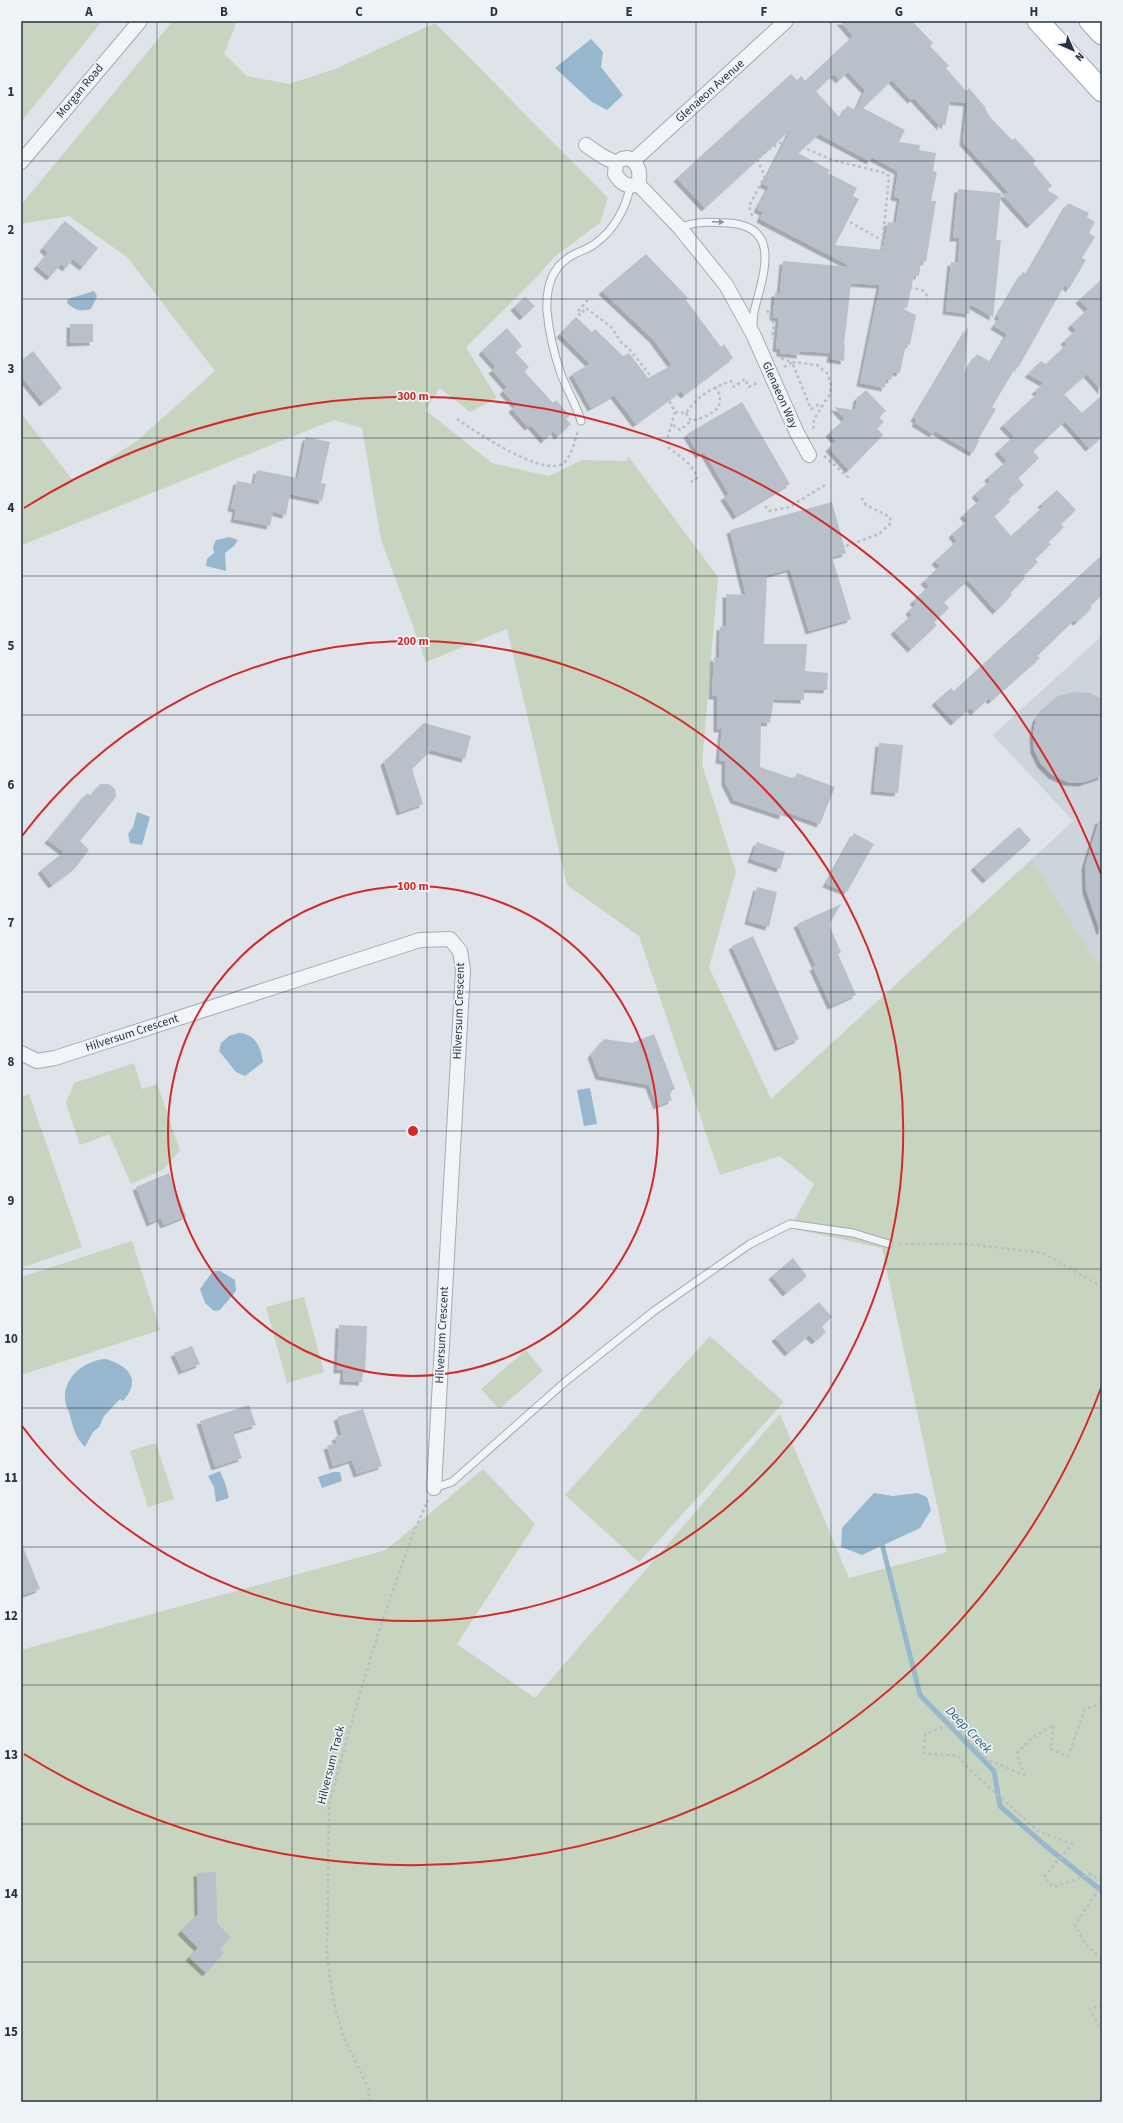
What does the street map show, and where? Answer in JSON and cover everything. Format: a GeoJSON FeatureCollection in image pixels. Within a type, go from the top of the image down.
{"type":"FeatureCollection","features":[{"type":"Feature","properties":{"kind":"main road"},"geometry":{"type":"LineString","coordinates":[[1038,21],[1102,91]]}},
{"type":"Feature","properties":{"kind":"main road"},"geometry":{"type":"LineString","coordinates":[[1090,21],[1102,34]]}},
{"type":"Feature","properties":{"kind":"street","name":"Morgan Road"},"geometry":{"type":"LineString","coordinates":[[21,162],[140,21]]}},
{"type":"Feature","properties":{"kind":"street","name":"Glenaeon Avenue"},"geometry":{"type":"LineString","coordinates":[[633,160],[786,21]]}},
{"type":"Feature","properties":{"kind":"street"},"geometry":{"type":"LineString","coordinates":[[586,145],[602,156],[616,163]]}},
{"type":"Feature","properties":{"kind":"street"},"geometry":{"type":"LineString","coordinates":[[622,159],[633,160],[640,176],[634,185],[621,182],[615,171],[616,163],[622,159]]}},
{"type":"Feature","properties":{"kind":"street","name":"Glenaeon Way"},"geometry":{"type":"LineString","coordinates":[[634,185],[680,228],[726,285],[753,334],[797,433],[814,453]]}},
{"type":"Feature","properties":{"kind":"street","name":"Hilversum Crescent"},"geometry":{"type":"LineString","coordinates":[[21,1053],[37,1061],[55,1058],[420,940],[450,939],[460,951],[463,970],[434,1488]]}},
{"type":"Feature","properties":{"kind":"lane"},"geometry":{"type":"LineString","coordinates":[[582,421],[575,400],[561,374],[551,339],[547,311],[548,289],[555,271],[568,258],[599,241],[614,224],[628,200],[634,185]]}},
{"type":"Feature","properties":{"kind":"lane","name":"Glenaeon Way"},"geometry":{"type":"LineString","coordinates":[[680,228],[711,222],[735,223],[754,230],[766,248],[766,271],[754,313],[753,334]]}},
{"type":"Feature","properties":{"kind":"lane"},"geometry":{"type":"LineString","coordinates":[[434,1488],[452,1482],[565,1382],[654,1311],[750,1244],[790,1224],[852,1233],[889,1244]]}},
{"type":"Feature","properties":{"kind":"path"},"geometry":{"type":"LineString","coordinates":[[755,220],[750,213],[750,206],[765,176],[756,160],[768,150],[780,143],[790,142],[832,160],[885,173],[889,176],[880,258],[885,267],[892,270],[889,284],[922,290],[926,293],[928,300]]}},
{"type":"Feature","properties":{"kind":"path"},"geometry":{"type":"LineString","coordinates":[[850,222],[883,241]]}},
{"type":"Feature","properties":{"kind":"path"},"geometry":{"type":"LineString","coordinates":[[588,300],[577,312],[580,315],[586,308],[611,327],[621,342],[631,351],[647,370],[668,398],[675,412],[673,425],[668,436],[669,448],[690,465],[696,474],[697,478],[691,482]]}},
{"type":"Feature","properties":{"kind":"path"},"geometry":{"type":"LineString","coordinates":[[765,307],[774,324],[772,342]]}},
{"type":"Feature","properties":{"kind":"path"},"geometry":{"type":"LineString","coordinates":[[778,356],[792,362],[817,365],[827,373],[831,384],[830,394],[814,419],[812,435]]}},
{"type":"Feature","properties":{"kind":"path"},"geometry":{"type":"LineString","coordinates":[[778,365],[783,367],[792,362]]}},
{"type":"Feature","properties":{"kind":"path"},"geometry":{"type":"LineString","coordinates":[[792,362],[811,409],[819,404],[821,407]]}},
{"type":"Feature","properties":{"kind":"path"},"geometry":{"type":"LineString","coordinates":[[686,412],[697,398],[715,387],[730,381],[734,387],[745,379],[749,387],[764,380]]}},
{"type":"Feature","properties":{"kind":"path"},"geometry":{"type":"LineString","coordinates":[[673,425],[680,430],[691,421],[703,418],[719,407],[720,395],[715,387]]}},
{"type":"Feature","properties":{"kind":"path"},"geometry":{"type":"LineString","coordinates":[[675,412],[686,412]]}},
{"type":"Feature","properties":{"kind":"path"},"geometry":{"type":"LineString","coordinates":[[686,412],[691,421]]}},
{"type":"Feature","properties":{"kind":"path"},"geometry":{"type":"LineString","coordinates":[[457,419],[486,439],[525,458],[548,467],[562,465],[566,461],[582,421]]}},
{"type":"Feature","properties":{"kind":"path"},"geometry":{"type":"LineString","coordinates":[[814,453],[849,478]]}},
{"type":"Feature","properties":{"kind":"path"},"geometry":{"type":"LineString","coordinates":[[765,506],[769,512],[789,507],[827,484]]}},
{"type":"Feature","properties":{"kind":"path"},"geometry":{"type":"LineString","coordinates":[[846,546],[879,534],[891,523],[890,517],[866,506],[860,495]]}},
{"type":"Feature","properties":{"kind":"path"},"geometry":{"type":"LineString","coordinates":[[889,1244],[968,1244],[1043,1253],[1102,1288]]}},
{"type":"Feature","properties":{"kind":"path","name":"Hilversum Track"},"geometry":{"type":"LineString","coordinates":[[369,2102],[369,2090],[343,2036],[333,1999],[327,1956],[329,1805],[352,1720],[378,1634],[411,1540],[434,1488]]}},
{"type":"Feature","properties":{"kind":"path"},"geometry":{"type":"LineString","coordinates":[[1102,1703],[1085,1709],[1068,1756],[1050,1749],[1054,1725],[1032,1737],[1017,1753],[1024,1775],[988,1760],[953,1724],[925,1734],[924,1753],[958,1756],[969,1769],[1038,1831],[1072,1844],[1044,1877],[1054,1887],[1090,1874],[1102,1881]]}},
{"type":"Feature","properties":{"kind":"path"},"geometry":{"type":"LineString","coordinates":[[1102,1884],[1075,1925],[1085,1944],[1102,1959]]}},
{"type":"Feature","properties":{"kind":"path"},"geometry":{"type":"LineString","coordinates":[[1102,2005],[1090,2009],[1102,2032]]}},
{"type":"Feature","properties":{"kind":"shaded area"},"geometry":{"type":"Polygon","coordinates":[[[1102,636],[1102,962],[1096,961],[1032,859],[1073,821],[993,735],[1102,636]]]}},
{"type":"Feature","properties":{"kind":"green space"},"geometry":{"type":"Polygon","coordinates":[[[21,21],[102,21],[21,122],[21,21]]]}},
{"type":"Feature","properties":{"kind":"green space"},"geometry":{"type":"Polygon","coordinates":[[[173,21],[237,21],[224,54],[247,76],[289,84],[335,69],[435,23],[608,198],[600,223],[554,257],[534,280],[466,347],[497,398],[470,412],[440,388],[425,410],[492,463],[549,476],[582,460],[627,461],[628,456],[718,577],[702,764],[736,872],[709,967],[771,1099],[1032,859],[1096,961],[1102,962],[1102,2102],[21,2102],[21,1650],[386,1550],[483,1469],[535,1524],[457,1644],[535,1698],[780,1414],[849,1578],[947,1552],[882,1248],[790,1228],[814,1184],[780,1156],[720,1175],[639,936],[567,885],[507,629],[426,662],[381,539],[362,428],[334,420],[22,545],[21,413],[74,482],[138,440],[215,371],[127,257],[69,216],[21,224],[21,205],[173,21]]]}},
{"type":"Feature","properties":{"kind":"green space"},"geometry":{"type":"Polygon","coordinates":[[[134,1063],[142,1089],[157,1084],[180,1150],[164,1169],[131,1184],[109,1134],[80,1145],[66,1103],[74,1083],[134,1063]]]}},
{"type":"Feature","properties":{"kind":"green space"},"geometry":{"type":"Polygon","coordinates":[[[29,1094],[82,1247],[21,1268],[21,1097],[29,1094]]]}},
{"type":"Feature","properties":{"kind":"green space"},"geometry":{"type":"Polygon","coordinates":[[[132,1241],[160,1330],[21,1375],[21,1277],[132,1241]]]}},
{"type":"Feature","properties":{"kind":"green space"},"geometry":{"type":"Polygon","coordinates":[[[304,1297],[324,1372],[287,1383],[266,1307],[304,1297]]]}},
{"type":"Feature","properties":{"kind":"green space"},"geometry":{"type":"Polygon","coordinates":[[[710,1336],[784,1402],[639,1562],[565,1495],[710,1336]]]}},
{"type":"Feature","properties":{"kind":"green space"},"geometry":{"type":"Polygon","coordinates":[[[526,1350],[543,1371],[499,1409],[481,1389],[526,1350]]]}},
{"type":"Feature","properties":{"kind":"green space"},"geometry":{"type":"Polygon","coordinates":[[[156,1443],[174,1499],[148,1507],[130,1451],[156,1443]]]}},
{"type":"Feature","properties":{"kind":"water"},"geometry":{"type":"Polygon","coordinates":[[[591,39],[603,52],[601,67],[623,95],[607,110],[592,102],[555,68],[591,39]]]}},
{"type":"Feature","properties":{"kind":"water"},"geometry":{"type":"Polygon","coordinates":[[[94,291],[97,296],[91,309],[78,310],[67,303],[68,299],[94,291]]]}},
{"type":"Feature","properties":{"kind":"water"},"geometry":{"type":"Polygon","coordinates":[[[230,537],[238,540],[234,546],[225,553],[226,571],[206,566],[207,559],[214,553],[213,547],[216,540],[230,537]]]}},
{"type":"Feature","properties":{"kind":"water"},"geometry":{"type":"Polygon","coordinates":[[[137,812],[150,817],[142,845],[130,843],[128,834],[133,827],[137,812]]]}},
{"type":"Feature","properties":{"kind":"water"},"geometry":{"type":"Polygon","coordinates":[[[239,1033],[250,1036],[254,1039],[261,1052],[263,1062],[245,1076],[236,1072],[219,1051],[221,1043],[229,1036],[239,1033]]]}},
{"type":"Feature","properties":{"kind":"water"},"geometry":{"type":"Polygon","coordinates":[[[590,1088],[597,1124],[584,1126],[577,1090],[590,1088]]]}},
{"type":"Feature","properties":{"kind":"water"},"geometry":{"type":"Polygon","coordinates":[[[213,1271],[220,1271],[235,1280],[236,1291],[220,1310],[214,1311],[205,1303],[200,1289],[213,1271]]]}},
{"type":"Feature","properties":{"kind":"water"},"geometry":{"type":"Polygon","coordinates":[[[106,1359],[114,1362],[126,1370],[132,1380],[132,1387],[123,1401],[120,1399],[104,1416],[99,1427],[93,1432],[85,1447],[77,1437],[69,1414],[65,1398],[66,1390],[72,1376],[84,1366],[91,1362],[106,1359]]]}},
{"type":"Feature","properties":{"kind":"water"},"geometry":{"type":"Polygon","coordinates":[[[220,1471],[229,1498],[216,1502],[214,1487],[208,1476],[220,1471]]]}},
{"type":"Feature","properties":{"kind":"water"},"geometry":{"type":"Polygon","coordinates":[[[333,1472],[340,1472],[342,1481],[322,1488],[318,1477],[333,1472]]]}},
{"type":"Feature","properties":{"kind":"water"},"geometry":{"type":"Polygon","coordinates":[[[874,1493],[893,1496],[917,1493],[927,1497],[931,1510],[920,1528],[862,1555],[841,1547],[842,1528],[874,1493]]]}},
{"type":"Feature","properties":{"kind":"building"},"geometry":{"type":"Polygon","coordinates":[[[840,21],[912,21],[933,43],[930,46],[949,66],[946,68],[966,91],[969,88],[986,108],[985,109],[990,117],[1012,140],[1015,138],[1036,161],[1033,163],[1052,186],[1047,190],[1059,197],[1030,225],[1001,193],[1010,194],[963,142],[967,103],[950,101],[945,126],[941,122],[941,127],[914,98],[911,100],[892,80],[863,108],[905,130],[899,142],[920,145],[919,150],[936,153],[933,171],[937,172],[931,201],[936,201],[926,262],[921,261],[919,276],[914,275],[907,308],[899,307],[916,315],[910,345],[906,344],[900,373],[893,372],[891,380],[886,379],[885,388],[860,383],[880,285],[851,283],[844,345],[844,361],[830,359],[831,353],[800,351],[800,355],[780,353],[780,349],[776,348],[779,318],[773,317],[775,293],[780,293],[783,261],[852,267],[760,219],[763,212],[757,209],[769,187],[763,184],[791,129],[705,208],[677,178],[791,74],[797,80],[801,76],[805,81],[853,36],[840,21]],[[848,72],[839,80],[834,74],[816,91],[840,118],[847,106],[856,110],[865,90],[848,72]],[[819,134],[798,153],[830,170],[828,173],[857,188],[853,196],[859,199],[835,245],[883,250],[888,222],[896,223],[900,198],[894,197],[898,171],[872,157],[870,161],[819,134]]]}},
{"type":"Feature","properties":{"kind":"building"},"geometry":{"type":"Polygon","coordinates":[[[958,189],[1001,193],[996,240],[1001,240],[993,317],[970,304],[969,314],[946,311],[951,262],[958,263],[960,238],[953,238],[958,189]]]}},
{"type":"Feature","properties":{"kind":"building"},"geometry":{"type":"Polygon","coordinates":[[[1068,203],[1089,213],[1087,217],[1095,222],[1089,233],[1095,237],[1082,258],[1086,260],[1069,289],[1065,285],[1018,368],[1016,367],[992,407],[996,409],[978,440],[979,441],[973,453],[935,431],[933,434],[915,423],[917,420],[914,418],[968,327],[964,374],[977,354],[991,362],[1007,334],[994,326],[1000,317],[997,316],[1023,272],[1027,274],[1068,203]]]}},
{"type":"Feature","properties":{"kind":"building"},"geometry":{"type":"Polygon","coordinates":[[[65,221],[98,248],[83,267],[73,259],[66,268],[61,264],[50,277],[37,266],[48,253],[43,248],[65,221]]]}},
{"type":"Feature","properties":{"kind":"building"},"geometry":{"type":"Polygon","coordinates":[[[646,254],[688,298],[686,300],[721,347],[724,344],[733,358],[684,395],[681,391],[636,424],[614,395],[591,408],[572,374],[590,364],[560,334],[576,317],[592,332],[595,329],[623,356],[629,353],[648,378],[672,365],[653,339],[602,291],[646,254]]]}},
{"type":"Feature","properties":{"kind":"building"},"geometry":{"type":"Polygon","coordinates":[[[1102,279],[1102,391],[1087,374],[1064,394],[1082,413],[1102,395],[1102,437],[1089,448],[1065,421],[1033,451],[1039,458],[1018,478],[1024,485],[1008,499],[1010,502],[994,516],[1011,536],[1044,506],[1041,504],[1057,490],[1076,510],[1061,524],[1064,527],[1048,542],[1051,544],[1035,559],[1038,562],[1023,576],[1025,578],[1010,593],[1012,595],[996,611],[968,580],[944,602],[949,608],[934,622],[937,625],[911,649],[894,631],[912,615],[909,611],[916,604],[913,601],[929,586],[924,581],[940,566],[935,561],[957,541],[952,534],[968,520],[963,515],[980,500],[975,494],[990,481],[988,477],[1007,461],[998,451],[1014,436],[1003,425],[1038,393],[1035,391],[1044,383],[1028,374],[1041,361],[1046,364],[1067,344],[1064,341],[1076,330],[1071,325],[1088,309],[1079,300],[1102,279]]]}},
{"type":"Feature","properties":{"kind":"building"},"geometry":{"type":"Polygon","coordinates":[[[525,297],[535,306],[523,317],[514,307],[525,297]]]}},
{"type":"Feature","properties":{"kind":"building"},"geometry":{"type":"Polygon","coordinates":[[[70,324],[93,324],[93,342],[70,343],[70,324]]]}},
{"type":"Feature","properties":{"kind":"building"},"geometry":{"type":"Polygon","coordinates":[[[507,328],[522,346],[515,352],[529,367],[524,371],[553,403],[556,400],[570,416],[566,419],[571,424],[558,436],[554,431],[544,440],[531,425],[528,427],[512,409],[516,405],[503,391],[507,387],[492,370],[496,367],[482,351],[507,328]]]}},
{"type":"Feature","properties":{"kind":"building"},"geometry":{"type":"Polygon","coordinates":[[[33,351],[62,388],[43,403],[21,376],[21,361],[33,351]]]}},
{"type":"Feature","properties":{"kind":"building"},"geometry":{"type":"Polygon","coordinates":[[[866,390],[886,411],[879,417],[884,422],[877,428],[883,435],[849,470],[829,448],[836,441],[829,433],[845,419],[834,407],[855,410],[857,398],[866,390]]]}},
{"type":"Feature","properties":{"kind":"building"},"geometry":{"type":"Polygon","coordinates":[[[742,402],[790,484],[736,516],[724,497],[729,494],[704,452],[699,455],[687,434],[742,402]]]}},
{"type":"Feature","properties":{"kind":"building"},"geometry":{"type":"Polygon","coordinates":[[[306,437],[330,442],[321,483],[326,484],[322,501],[290,494],[286,515],[273,512],[270,526],[234,519],[236,509],[231,508],[237,481],[254,484],[257,470],[298,478],[306,437]]]}},
{"type":"Feature","properties":{"kind":"building"},"geometry":{"type":"Polygon","coordinates":[[[832,502],[846,553],[832,557],[851,619],[809,631],[790,569],[767,575],[764,644],[807,644],[805,671],[828,673],[827,690],[804,689],[804,700],[774,699],[770,723],[761,722],[760,767],[795,779],[797,773],[835,787],[820,824],[784,811],[782,816],[734,800],[725,782],[725,761],[719,760],[722,729],[717,729],[717,696],[712,696],[714,657],[719,659],[720,627],[726,626],[726,594],[746,595],[730,530],[832,502]]]}},
{"type":"Feature","properties":{"kind":"building"},"geometry":{"type":"Polygon","coordinates":[[[1102,555],[1102,595],[1090,606],[1092,608],[1077,622],[1074,620],[1037,656],[1040,658],[991,701],[989,698],[974,712],[970,708],[954,722],[935,702],[951,688],[954,691],[1102,555]]]}},
{"type":"Feature","properties":{"kind":"building"},"geometry":{"type":"Polygon","coordinates":[[[1074,692],[1090,693],[1102,699],[1102,776],[1082,783],[1067,782],[1052,775],[1041,764],[1034,750],[1033,734],[1036,719],[1046,706],[1058,696],[1074,692]]]}},
{"type":"Feature","properties":{"kind":"building"},"geometry":{"type":"Polygon","coordinates":[[[424,723],[471,736],[465,759],[431,750],[412,769],[423,804],[400,812],[384,762],[424,723]]]}},
{"type":"Feature","properties":{"kind":"building"},"geometry":{"type":"Polygon","coordinates":[[[879,743],[903,745],[898,793],[874,791],[879,743]]]}},
{"type":"Feature","properties":{"kind":"building"},"geometry":{"type":"Polygon","coordinates":[[[100,784],[109,784],[115,789],[116,797],[80,841],[89,850],[76,867],[52,885],[41,870],[64,852],[48,840],[87,793],[91,796],[100,784]]]}},
{"type":"Feature","properties":{"kind":"building"},"geometry":{"type":"Polygon","coordinates":[[[1099,820],[1102,820],[1102,931],[1100,931],[1086,890],[1085,866],[1099,820]]]}},
{"type":"Feature","properties":{"kind":"building"},"geometry":{"type":"Polygon","coordinates":[[[1019,827],[1031,840],[986,880],[974,867],[1019,827]]]}},
{"type":"Feature","properties":{"kind":"building"},"geometry":{"type":"Polygon","coordinates":[[[854,833],[874,844],[847,892],[826,884],[854,833]]]}},
{"type":"Feature","properties":{"kind":"building"},"geometry":{"type":"Polygon","coordinates":[[[757,842],[785,852],[780,869],[751,859],[757,842]]]}},
{"type":"Feature","properties":{"kind":"building"},"geometry":{"type":"Polygon","coordinates":[[[757,887],[777,892],[769,927],[748,921],[757,887]]]}},
{"type":"Feature","properties":{"kind":"building"},"geometry":{"type":"Polygon","coordinates":[[[841,904],[829,925],[841,952],[838,954],[856,995],[831,1006],[813,967],[816,966],[797,924],[841,904]]]}},
{"type":"Feature","properties":{"kind":"building"},"geometry":{"type":"Polygon","coordinates":[[[753,936],[799,1039],[778,1048],[732,946],[753,936]]]}},
{"type":"Feature","properties":{"kind":"building"},"geometry":{"type":"Polygon","coordinates":[[[654,1034],[675,1089],[669,1092],[672,1100],[657,1106],[649,1085],[599,1076],[591,1055],[604,1039],[632,1043],[654,1034]]]}},
{"type":"Feature","properties":{"kind":"building"},"geometry":{"type":"Polygon","coordinates":[[[169,1173],[186,1216],[164,1225],[161,1218],[150,1223],[136,1187],[169,1173]]]}},
{"type":"Feature","properties":{"kind":"building"},"geometry":{"type":"Polygon","coordinates":[[[793,1258],[807,1276],[786,1293],[772,1276],[793,1258]]]}},
{"type":"Feature","properties":{"kind":"building"},"geometry":{"type":"Polygon","coordinates":[[[819,1302],[832,1317],[822,1326],[826,1332],[815,1341],[809,1335],[788,1353],[775,1338],[819,1302]]]}},
{"type":"Feature","properties":{"kind":"building"},"geometry":{"type":"Polygon","coordinates":[[[339,1325],[367,1326],[365,1373],[363,1373],[362,1382],[343,1381],[344,1370],[337,1370],[339,1325]]]}},
{"type":"Feature","properties":{"kind":"building"},"geometry":{"type":"Polygon","coordinates":[[[192,1346],[200,1364],[182,1371],[174,1353],[192,1346]]]}},
{"type":"Feature","properties":{"kind":"building"},"geometry":{"type":"Polygon","coordinates":[[[249,1405],[256,1425],[233,1432],[242,1458],[215,1467],[200,1421],[249,1405]]]}},
{"type":"Feature","properties":{"kind":"building"},"geometry":{"type":"Polygon","coordinates":[[[363,1409],[382,1466],[357,1474],[352,1460],[333,1466],[327,1446],[337,1443],[335,1437],[342,1435],[337,1417],[363,1409]]]}},
{"type":"Feature","properties":{"kind":"building"},"geometry":{"type":"Polygon","coordinates":[[[21,1542],[40,1589],[21,1596],[21,1542]]]}},
{"type":"Feature","properties":{"kind":"building"},"geometry":{"type":"Polygon","coordinates":[[[216,1872],[217,1923],[231,1937],[220,1949],[224,1953],[206,1973],[189,1957],[198,1948],[181,1931],[198,1914],[197,1873],[216,1872]]]}},
{"type":"Feature","properties":{"kind":"waterway","name":"Deep Creek"},"geometry":{"type":"LineString","coordinates":[[882,1544],[920,1695],[994,1771],[1000,1806],[1047,1847],[1102,1891]]}}]}
